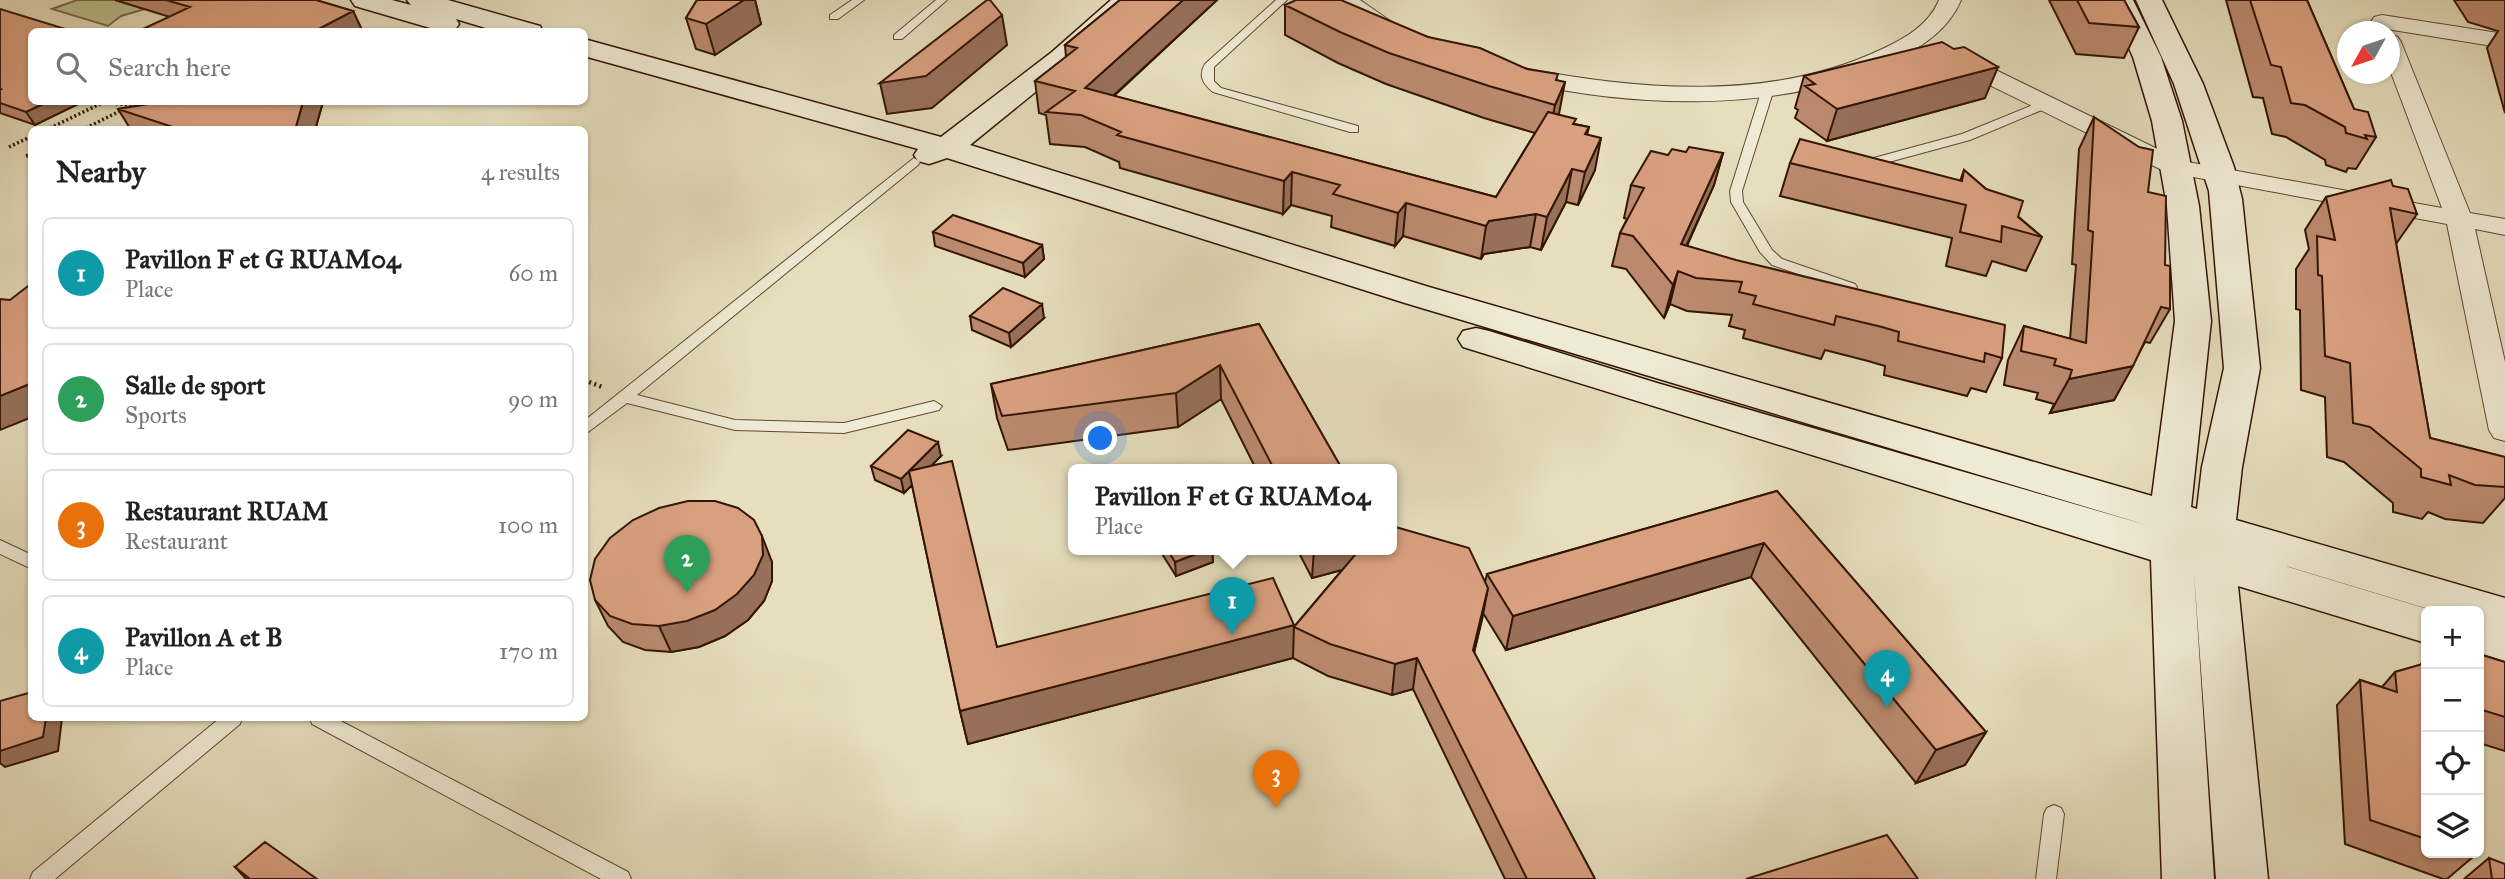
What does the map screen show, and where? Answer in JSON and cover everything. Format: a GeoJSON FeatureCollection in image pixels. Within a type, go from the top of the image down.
{"type":"FeatureCollection","features":[{"type":"Feature","properties":{"kind":"main road"},"geometry":{"type":"LineString","coordinates":[[364,0],[458,28]]}},
{"type":"Feature","properties":{"kind":"main road"},"geometry":{"type":"LineString","coordinates":[[420,0],[516,28]]}},
{"type":"Feature","properties":{"kind":"main road"},"geometry":{"type":"LineString","coordinates":[[927,150],[1107,0]]}},
{"type":"Feature","properties":{"kind":"main road"},"geometry":{"type":"LineString","coordinates":[[588,65],[927,150],[1103,23],[1126,0]]}},
{"type":"Feature","properties":{"kind":"main road"},"geometry":{"type":"LineString","coordinates":[[2120,0],[2147,57],[2167,121],[2183,206],[2193,321],[2170,532],[2188,879]]}},
{"type":"Feature","properties":{"kind":"main road"},"geometry":{"type":"LineString","coordinates":[[2149,0],[2171,38],[2221,173],[2226,199],[2242,368],[2222,467],[2215,546],[2242,879]]}},
{"type":"Feature","properties":{"kind":"main road"},"geometry":{"type":"LineString","coordinates":[[588,48],[927,150],[1644,392],[2215,546],[2421,624]]}},
{"type":"Feature","properties":{"kind":"main road"},"geometry":{"type":"LineString","coordinates":[[2215,546],[2505,615]]}},
{"type":"Feature","properties":{"kind":"main road"},"geometry":{"type":"LineString","coordinates":[[2484,643],[2505,649]]}},
{"type":"Feature","properties":{"kind":"street"},"geometry":{"type":"LineString","coordinates":[[1345,0],[1411,38]]}},
{"type":"Feature","properties":{"kind":"street"},"geometry":{"type":"LineString","coordinates":[[1502,69],[1575,84],[1626,90],[1678,93],[1768,89],[1857,69],[1890,56],[1916,40],[1936,23],[1950,0]]}},
{"type":"Feature","properties":{"kind":"street"},"geometry":{"type":"LineString","coordinates":[[2373,0],[2382,21]]}},
{"type":"Feature","properties":{"kind":"street"},"geometry":{"type":"LineString","coordinates":[[2400,33],[2505,41]]}},
{"type":"Feature","properties":{"kind":"street"},"geometry":{"type":"LineString","coordinates":[[1916,40],[2175,167],[2221,173],[2505,227]]}},
{"type":"Feature","properties":{"kind":"street"},"geometry":{"type":"LineString","coordinates":[[2400,68],[2459,218],[2505,430]]}},
{"type":"Feature","properties":{"kind":"lane"},"geometry":{"type":"LineString","coordinates":[[834,17],[859,0]]}},
{"type":"Feature","properties":{"kind":"lane"},"geometry":{"type":"LineString","coordinates":[[898,37],[942,0]]}},
{"type":"Feature","properties":{"kind":"lane"},"geometry":{"type":"LineString","coordinates":[[1282,0],[1209,66],[1205,75],[1208,83],[1217,90],[1354,129]]}},
{"type":"Feature","properties":{"kind":"lane"},"geometry":{"type":"LineString","coordinates":[[1768,89],[1736,191],[1737,202],[1767,252],[1777,262],[1850,288]]}},
{"type":"Feature","properties":{"kind":"lane"},"geometry":{"type":"LineString","coordinates":[[1874,162],[1966,138],[2045,104]]}},
{"type":"Feature","properties":{"kind":"lane"},"geometry":{"type":"LineString","coordinates":[[588,427],[927,150]]}},
{"type":"Feature","properties":{"kind":"lane"},"geometry":{"type":"LineString","coordinates":[[625,397],[734,425],[844,428],[934,406]]}},
{"type":"Feature","properties":{"kind":"lane"},"geometry":{"type":"LineString","coordinates":[[0,546],[28,561]]}},
{"type":"Feature","properties":{"kind":"lane"},"geometry":{"type":"LineString","coordinates":[[40,879],[229,721]]}},
{"type":"Feature","properties":{"kind":"lane"},"geometry":{"type":"LineString","coordinates":[[325,721],[621,879]]}},
{"type":"Feature","properties":{"kind":"lane"},"geometry":{"type":"LineString","coordinates":[[2046,879],[2054,814]]}},
{"type":"Feature","properties":{"kind":"path"},"geometry":{"type":"LineString","coordinates":[[54,126],[98,105]]}},
{"type":"Feature","properties":{"kind":"path"},"geometry":{"type":"LineString","coordinates":[[118,105],[128,107]]}},
{"type":"Feature","properties":{"kind":"path"},"geometry":{"type":"LineString","coordinates":[[90,126],[128,107],[141,105]]}},
{"type":"Feature","properties":{"kind":"path"},"geometry":{"type":"LineString","coordinates":[[9,147],[28,138]]}},
{"type":"Feature","properties":{"kind":"green space"},"geometry":{"type":"Polygon","coordinates":[[[77,0],[115,0],[145,9],[121,16],[108,26],[52,9],[77,0]]]}},
{"type":"Feature","properties":{"kind":"building"},"geometry":{"type":"Polygon","coordinates":[[[166,0],[316,0],[353,11],[321,28],[145,28],[190,7],[166,0]]]}},
{"type":"Feature","properties":{"kind":"building"},"geometry":{"type":"Polygon","coordinates":[[[697,0],[744,0],[706,24],[686,18],[697,0]]]}},
{"type":"Feature","properties":{"kind":"building"},"geometry":{"type":"Polygon","coordinates":[[[990,0],[1002,15],[926,76],[880,83],[990,0]]]}},
{"type":"Feature","properties":{"kind":"building"},"geometry":{"type":"Polygon","coordinates":[[[1120,0],[1183,0],[1085,88],[1496,197],[1548,112],[1576,119],[1573,124],[1589,127],[1585,134],[1601,138],[1585,172],[1572,169],[1547,217],[1536,214],[1489,221],[1486,226],[1406,203],[1398,213],[1333,194],[1340,185],[1292,172],[1284,181],[1117,135],[1121,132],[1081,115],[1046,112],[1075,91],[1035,81],[1077,48],[1065,45],[1120,0]]]}},
{"type":"Feature","properties":{"kind":"building"},"geometry":{"type":"Polygon","coordinates":[[[1296,0],[1341,0],[1428,37],[1480,48],[1527,69],[1558,74],[1556,80],[1565,82],[1555,105],[1489,86],[1389,53],[1285,5],[1296,0]]]}},
{"type":"Feature","properties":{"kind":"building"},"geometry":{"type":"Polygon","coordinates":[[[2077,0],[2124,0],[2139,27],[2089,23],[2077,0]]]}},
{"type":"Feature","properties":{"kind":"building"},"geometry":{"type":"Polygon","coordinates":[[[2250,0],[2307,0],[2337,70],[2337,84],[2343,84],[2354,109],[2368,112],[2376,137],[2365,135],[2367,139],[2346,133],[2345,127],[2305,105],[2291,103],[2281,67],[2271,65],[2250,0]]]}},
{"type":"Feature","properties":{"kind":"building"},"geometry":{"type":"Polygon","coordinates":[[[0,9],[62,28],[28,28],[28,105],[41,105],[26,112],[0,103],[0,9]]]}},
{"type":"Feature","properties":{"kind":"building"},"geometry":{"type":"Polygon","coordinates":[[[1942,42],[1954,49],[1964,47],[1998,67],[1837,109],[1805,86],[1815,84],[1804,76],[1942,42]]]}},
{"type":"Feature","properties":{"kind":"building"},"geometry":{"type":"Polygon","coordinates":[[[143,105],[302,105],[296,126],[170,126],[118,109],[143,105]]]}},
{"type":"Feature","properties":{"kind":"building"},"geometry":{"type":"Polygon","coordinates":[[[2094,117],[2139,147],[2153,150],[2148,192],[2166,196],[2165,265],[2170,266],[2170,309],[2161,307],[2133,366],[2069,379],[2072,370],[2054,365],[2056,359],[2021,351],[2024,326],[2086,343],[2093,232],[2088,230],[2094,117]]]}},
{"type":"Feature","properties":{"kind":"building"},"geometry":{"type":"Polygon","coordinates":[[[1800,139],[1962,181],[1964,170],[1986,189],[2023,201],[2018,217],[2042,237],[2002,226],[2001,242],[1960,232],[1966,205],[1790,163],[1800,139]]]}},
{"type":"Feature","properties":{"kind":"building"},"geometry":{"type":"Polygon","coordinates":[[[1689,147],[1723,153],[1681,244],[1736,260],[2005,325],[2002,358],[1985,353],[1984,362],[1898,341],[1899,332],[1882,327],[1836,316],[1834,325],[1753,304],[1756,296],[1739,292],[1742,282],[1696,278],[1678,271],[1673,285],[1633,236],[1620,233],[1644,188],[1631,185],[1651,151],[1668,155],[1672,149],[1686,152],[1689,147]]]}},
{"type":"Feature","properties":{"kind":"building"},"geometry":{"type":"Polygon","coordinates":[[[2391,180],[2393,186],[2408,189],[2417,214],[2390,208],[2430,438],[2505,457],[2505,487],[2475,485],[2449,475],[2451,485],[2421,477],[2421,469],[2370,427],[2353,423],[2350,363],[2325,356],[2322,276],[2318,275],[2317,236],[2335,240],[2326,197],[2391,180]]]}},
{"type":"Feature","properties":{"kind":"building"},"geometry":{"type":"Polygon","coordinates":[[[953,215],[1042,245],[1023,263],[933,232],[953,215]]]}},
{"type":"Feature","properties":{"kind":"building"},"geometry":{"type":"Polygon","coordinates":[[[28,286],[28,385],[0,396],[0,299],[10,300],[28,286]]]}},
{"type":"Feature","properties":{"kind":"building"},"geometry":{"type":"Polygon","coordinates":[[[1003,288],[1042,304],[1009,333],[970,316],[1003,288]]]}},
{"type":"Feature","properties":{"kind":"building"},"geometry":{"type":"Polygon","coordinates":[[[1259,324],[1339,464],[1271,464],[1220,365],[1176,393],[1002,416],[991,384],[1259,324]]]}},
{"type":"Feature","properties":{"kind":"building"},"geometry":{"type":"Polygon","coordinates":[[[908,430],[938,442],[901,479],[871,466],[908,430]]]}},
{"type":"Feature","properties":{"kind":"building"},"geometry":{"type":"Polygon","coordinates":[[[952,461],[997,647],[1273,578],[1294,625],[960,711],[909,471],[952,461]]]}},
{"type":"Feature","properties":{"kind":"building"},"geometry":{"type":"Polygon","coordinates":[[[1777,491],[1986,732],[1936,750],[1764,543],[1513,616],[1487,574],[1777,491]]]}},
{"type":"Feature","properties":{"kind":"building"},"geometry":{"type":"Polygon","coordinates":[[[688,501],[715,501],[738,508],[754,520],[762,536],[763,555],[754,575],[737,594],[715,610],[687,621],[659,626],[632,624],[610,616],[595,600],[590,580],[595,559],[610,538],[633,520],[659,508],[688,501]]]}},
{"type":"Feature","properties":{"kind":"building"},"geometry":{"type":"Polygon","coordinates":[[[1397,527],[1469,548],[1488,588],[1473,650],[1595,879],[1527,879],[1417,658],[1395,664],[1330,644],[1294,627],[1355,555],[1397,555],[1397,527]]]}},
{"type":"Feature","properties":{"kind":"building"},"geometry":{"type":"Polygon","coordinates":[[[1171,555],[1193,555],[1175,562],[1171,555]]]}},
{"type":"Feature","properties":{"kind":"building"},"geometry":{"type":"Polygon","coordinates":[[[2484,656],[2505,662],[2505,717],[2484,711],[2484,656]]]}},
{"type":"Feature","properties":{"kind":"building"},"geometry":{"type":"Polygon","coordinates":[[[2421,664],[2421,837],[2370,820],[2360,680],[2397,692],[2395,672],[2421,664]]]}},
{"type":"Feature","properties":{"kind":"building"},"geometry":{"type":"Polygon","coordinates":[[[28,693],[28,721],[46,721],[43,737],[0,751],[0,701],[28,693]]]}},
{"type":"Feature","properties":{"kind":"building"},"geometry":{"type":"Polygon","coordinates":[[[1887,835],[1918,879],[1746,879],[1887,835]]]}},
{"type":"Feature","properties":{"kind":"building"},"geometry":{"type":"Polygon","coordinates":[[[265,842],[317,879],[250,879],[235,867],[265,842]]]}},
{"type":"Feature","properties":{"kind":"building"},"geometry":{"type":"Polygon","coordinates":[[[2489,858],[2505,864],[2505,879],[2492,879],[2489,858]]]}},
{"type":"Feature","properties":{"kind":"place","name":"Salle de sport"},"geometry":{"type":"Point","coordinates":[687,593]}},
{"type":"Feature","properties":{"kind":"place","name":"Pavillon F et G RUAM04"},"geometry":{"type":"Point","coordinates":[1232,635]}},
{"type":"Feature","properties":{"kind":"place","name":"Pavillon A et B"},"geometry":{"type":"Point","coordinates":[1887,708]}},
{"type":"Feature","properties":{"kind":"place","name":"Restaurant RUAM"},"geometry":{"type":"Point","coordinates":[1276,808]}}]}
